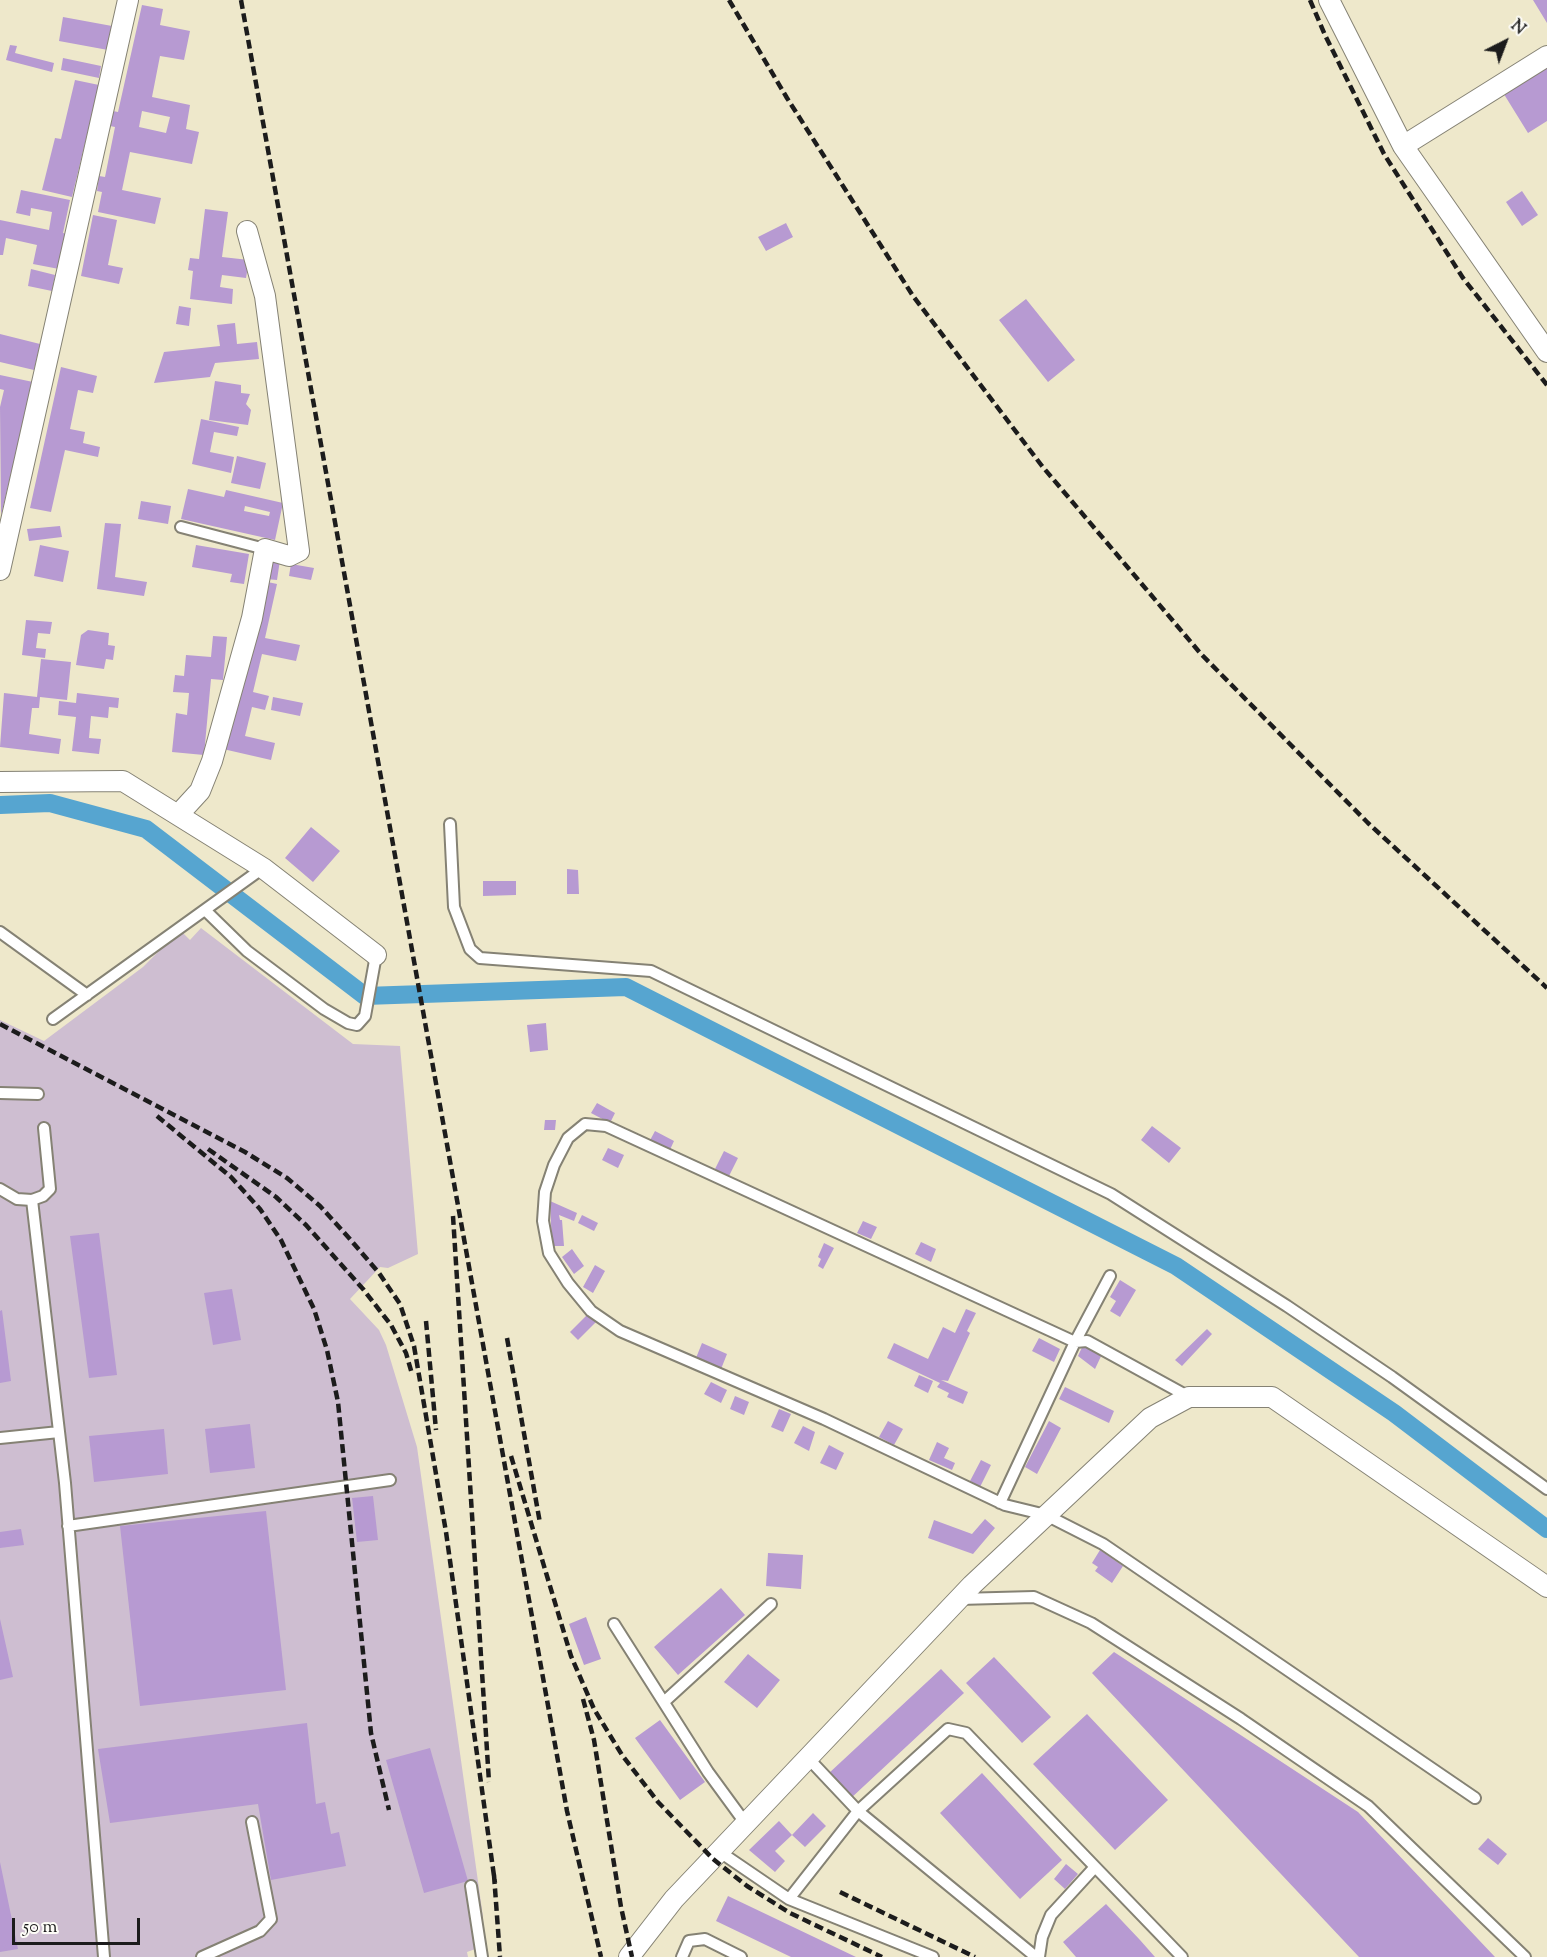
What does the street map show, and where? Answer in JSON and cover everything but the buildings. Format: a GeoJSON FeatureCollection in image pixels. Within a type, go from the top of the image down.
{"type":"FeatureCollection","features":[{"type":"Feature","properties":{"kind":"street"},"geometry":{"type":"LineString","coordinates":[[0,570],[128,0]]}},
{"type":"Feature","properties":{"kind":"street"},"geometry":{"type":"LineString","coordinates":[[1329,0],[1403,146],[1547,352]]}},
{"type":"Feature","properties":{"kind":"street"},"geometry":{"type":"LineString","coordinates":[[1403,146],[1547,56]]}},
{"type":"Feature","properties":{"kind":"street"},"geometry":{"type":"LineString","coordinates":[[178,815],[200,790],[212,761],[252,618],[265,549],[289,556],[299,551],[265,296],[248,231]]}},
{"type":"Feature","properties":{"kind":"street"},"geometry":{"type":"LineString","coordinates":[[0,782],[123,781],[262,869],[376,957]]}},
{"type":"Feature","properties":{"kind":"street"},"geometry":{"type":"LineString","coordinates":[[629,1957],[674,1899],[959,1599],[1150,1418],[1189,1397],[1272,1397],[1547,1587]]}},
{"type":"Feature","properties":{"kind":"lane"},"geometry":{"type":"LineString","coordinates":[[181,527],[265,549]]}},
{"type":"Feature","properties":{"kind":"lane"},"geometry":{"type":"LineString","coordinates":[[450,824],[454,907],[470,949],[480,958],[651,971],[1111,1194],[1287,1306],[1547,1489]]}},
{"type":"Feature","properties":{"kind":"lane"},"geometry":{"type":"LineString","coordinates":[[53,1019],[262,869]]}},
{"type":"Feature","properties":{"kind":"lane"},"geometry":{"type":"LineString","coordinates":[[205,910],[247,951],[324,1009],[348,1023],[357,1025],[365,1016],[376,957]]}},
{"type":"Feature","properties":{"kind":"lane"},"geometry":{"type":"LineString","coordinates":[[0,932],[87,995]]}},
{"type":"Feature","properties":{"kind":"lane"},"geometry":{"type":"LineString","coordinates":[[0,1093],[38,1094]]}},
{"type":"Feature","properties":{"kind":"lane"},"geometry":{"type":"LineString","coordinates":[[1189,1397],[1087,1341],[1075,1342],[606,1126],[585,1124],[568,1138],[554,1165],[545,1192],[543,1221],[549,1253],[568,1283],[591,1311],[620,1331],[824,1419],[1000,1503],[1046,1515],[1103,1544],[1475,1798]]}},
{"type":"Feature","properties":{"kind":"lane"},"geometry":{"type":"LineString","coordinates":[[0,1189],[17,1199],[32,1200],[44,1196],[50,1189],[44,1128]]}},
{"type":"Feature","properties":{"kind":"lane"},"geometry":{"type":"LineString","coordinates":[[32,1200],[69,1526],[104,1957]]}},
{"type":"Feature","properties":{"kind":"lane"},"geometry":{"type":"LineString","coordinates":[[1000,1503],[1075,1342],[1110,1276]]}},
{"type":"Feature","properties":{"kind":"lane"},"geometry":{"type":"LineString","coordinates":[[0,1438],[59,1432]]}},
{"type":"Feature","properties":{"kind":"lane"},"geometry":{"type":"LineString","coordinates":[[69,1526],[390,1480]]}},
{"type":"Feature","properties":{"kind":"lane"},"geometry":{"type":"LineString","coordinates":[[959,1599],[1034,1597],[1091,1623],[1241,1719],[1368,1806],[1525,1957]]}},
{"type":"Feature","properties":{"kind":"lane"},"geometry":{"type":"LineString","coordinates":[[665,1701],[771,1604]]}},
{"type":"Feature","properties":{"kind":"lane"},"geometry":{"type":"LineString","coordinates":[[614,1624],[708,1772],[746,1824]]}},
{"type":"Feature","properties":{"kind":"lane"},"geometry":{"type":"LineString","coordinates":[[789,1899],[858,1811],[948,1729],[966,1732],[1182,1957]]}},
{"type":"Feature","properties":{"kind":"lane"},"geometry":{"type":"LineString","coordinates":[[808,1758],[858,1811],[1038,1957],[1042,1937],[1051,1916],[1095,1867]]}},
{"type":"Feature","properties":{"kind":"lane"},"geometry":{"type":"LineString","coordinates":[[202,1957],[261,1931],[271,1919],[252,1822]]}},
{"type":"Feature","properties":{"kind":"lane"},"geometry":{"type":"LineString","coordinates":[[720,1852],[789,1899],[933,1957]]}},
{"type":"Feature","properties":{"kind":"lane"},"geometry":{"type":"LineString","coordinates":[[471,1886],[482,1957]]}},
{"type":"Feature","properties":{"kind":"lane"},"geometry":{"type":"LineString","coordinates":[[682,1957],[689,1941],[705,1939],[741,1957]]}},
{"type":"Feature","properties":{"kind":"shaded area"},"geometry":{"type":"Polygon","coordinates":[[[201,928],[353,1044],[400,1046],[418,1254],[388,1268],[380,1267],[350,1299],[379,1330],[386,1345],[417,1447],[483,1917],[481,1947],[467,1952],[468,1957],[0,1957],[0,1020],[44,1041],[143,967],[180,930],[190,940],[201,928]]]}},
{"type":"Feature","properties":{"kind":"waterway"},"geometry":{"type":"LineString","coordinates":[[0,805],[50,803],[146,829],[365,996],[626,987],[1176,1266],[1394,1413],[1547,1529]]}},
{"type":"Feature","properties":{"kind":"railway"},"geometry":{"type":"LineString","coordinates":[[241,0],[567,1811],[601,1957]]}},
{"type":"Feature","properties":{"kind":"railway"},"geometry":{"type":"LineString","coordinates":[[729,0],[787,98],[913,296],[1042,466],[1201,654],[1368,823],[1547,988]]}},
{"type":"Feature","properties":{"kind":"railway"},"geometry":{"type":"LineString","coordinates":[[1310,0],[1384,154],[1463,278],[1547,385]]}},
{"type":"Feature","properties":{"kind":"railway"},"geometry":{"type":"LineString","coordinates":[[0,1024],[245,1152],[287,1178],[320,1206],[349,1238],[379,1273],[400,1304],[414,1346],[446,1532],[495,1883]]}},
{"type":"Feature","properties":{"kind":"railway"},"geometry":{"type":"LineString","coordinates":[[157,1116],[231,1177],[260,1209],[281,1240],[314,1309],[327,1350],[338,1402],[371,1733],[389,1810]]}},
{"type":"Feature","properties":{"kind":"railway"},"geometry":{"type":"LineString","coordinates":[[208,1149],[276,1197],[306,1225],[363,1289],[391,1325],[406,1353],[412,1374]]}},
{"type":"Feature","properties":{"kind":"railway"},"geometry":{"type":"LineString","coordinates":[[453,1216],[489,1782]]}},
{"type":"Feature","properties":{"kind":"railway"},"geometry":{"type":"LineString","coordinates":[[426,1321],[436,1430]]}},
{"type":"Feature","properties":{"kind":"railway"},"geometry":{"type":"LineString","coordinates":[[507,1338],[540,1523]]}},
{"type":"Feature","properties":{"kind":"railway"},"geometry":{"type":"LineString","coordinates":[[511,1456],[571,1656],[594,1709],[622,1755],[658,1802],[713,1859],[747,1886],[790,1913],[882,1957]]}},
{"type":"Feature","properties":{"kind":"railway"},"geometry":{"type":"LineString","coordinates":[[583,1699],[594,1740],[621,1907],[632,1957]]}},
{"type":"Feature","properties":{"kind":"railway"},"geometry":{"type":"LineString","coordinates":[[494,1875],[500,1957]]}},
{"type":"Feature","properties":{"kind":"railway"},"geometry":{"type":"LineString","coordinates":[[840,1892],[975,1957]]}}]}
